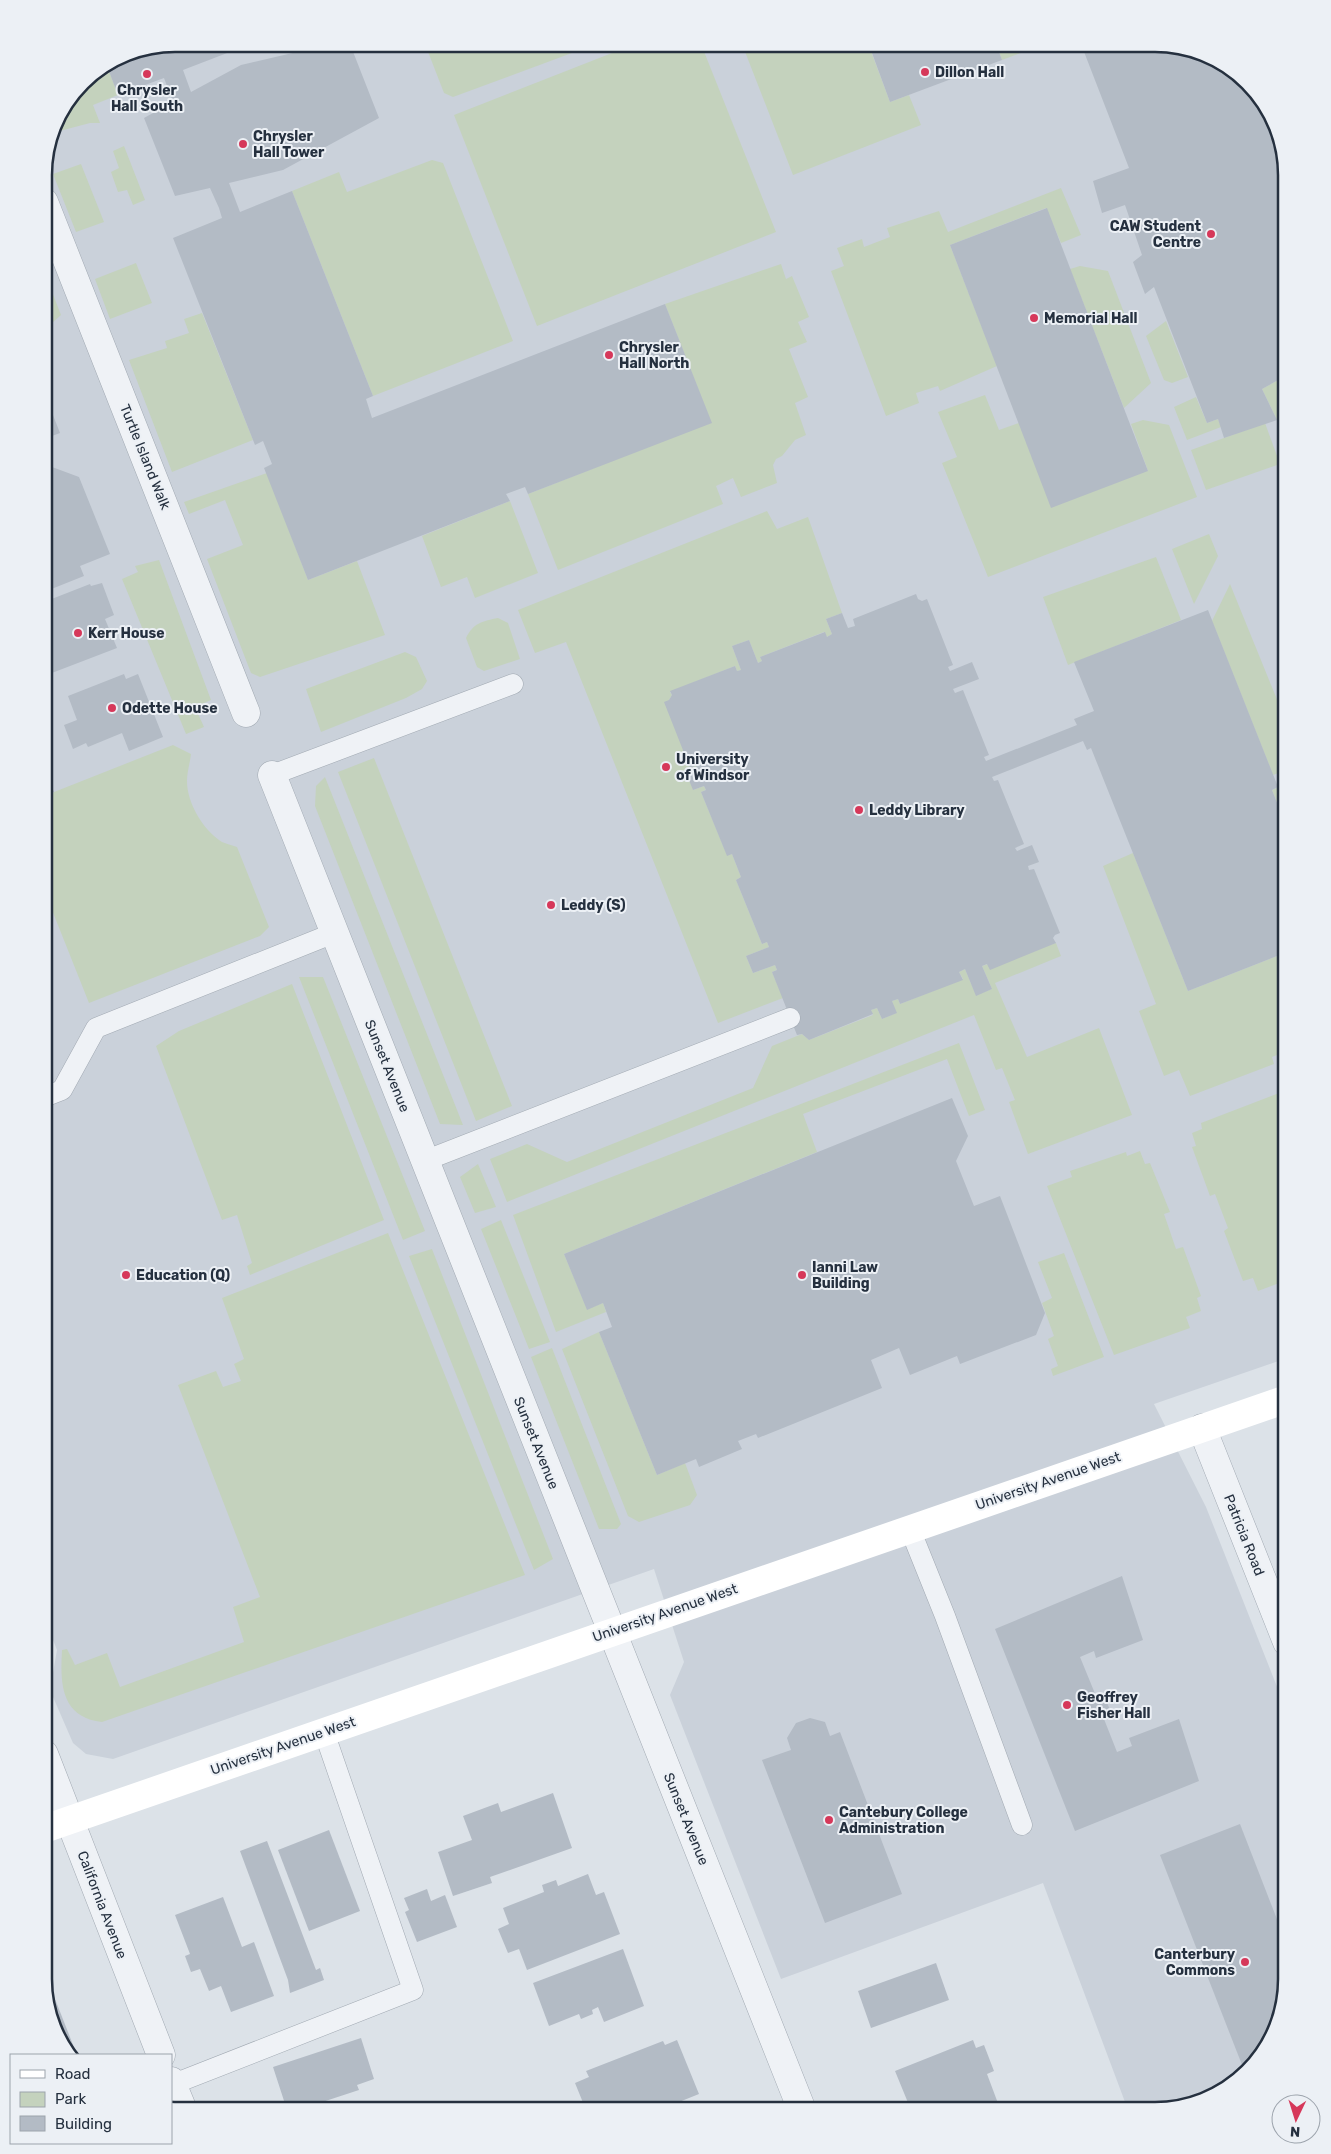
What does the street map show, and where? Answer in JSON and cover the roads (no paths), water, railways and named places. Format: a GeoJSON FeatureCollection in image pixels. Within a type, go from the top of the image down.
{"type":"FeatureCollection","features":[{"type":"Feature","properties":{"kind":"main road","name":"University Avenue West"},"geometry":{"type":"LineString","coordinates":[[52,1826],[1278,1402]]}},
{"type":"Feature","properties":{"kind":"street","name":"Turtle Island Walk"},"geometry":{"type":"LineString","coordinates":[[53,225],[246,713]]}},
{"type":"Feature","properties":{"kind":"street","name":"Sunset Avenue"},"geometry":{"type":"LineString","coordinates":[[272,775],[799,2102]]}},
{"type":"Feature","properties":{"kind":"street","name":"Patricia Road"},"geometry":{"type":"LineString","coordinates":[[1202,1428],[1278,1619]]}},
{"type":"Feature","properties":{"kind":"street","name":"California Avenue"},"geometry":{"type":"LineString","coordinates":[[52,1775],[161,2054]]}},
{"type":"Feature","properties":{"kind":"street"},"geometry":{"type":"LineString","coordinates":[[172,2084],[179,2101]]}},
{"type":"Feature","properties":{"kind":"lane"},"geometry":{"type":"LineString","coordinates":[[272,775],[513,684]]}},
{"type":"Feature","properties":{"kind":"lane"},"geometry":{"type":"LineString","coordinates":[[52,1094],[62,1090],[96,1028],[334,933]]}},
{"type":"Feature","properties":{"kind":"lane"},"geometry":{"type":"LineString","coordinates":[[424,1161],[790,1018]]}},
{"type":"Feature","properties":{"kind":"lane"},"geometry":{"type":"LineString","coordinates":[[910,1529],[945,1616],[1022,1826]]}},
{"type":"Feature","properties":{"kind":"lane"},"geometry":{"type":"LineString","coordinates":[[172,2084],[413,1990],[324,1732]]}},
{"type":"Feature","properties":{"kind":"place","name":"Dillon Hall"},"geometry":{"type":"Point","coordinates":[925,72]}},
{"type":"Feature","properties":{"kind":"place","name":"Chrysler Hall South"},"geometry":{"type":"Point","coordinates":[147,74]}},
{"type":"Feature","properties":{"kind":"place","name":"Chrysler Hall Tower"},"geometry":{"type":"Point","coordinates":[243,144]}},
{"type":"Feature","properties":{"kind":"place","name":"CAW Student Centre"},"geometry":{"type":"Point","coordinates":[1211,234]}},
{"type":"Feature","properties":{"kind":"place","name":"Memorial Hall"},"geometry":{"type":"Point","coordinates":[1034,318]}},
{"type":"Feature","properties":{"kind":"place","name":"Chrysler Hall North"},"geometry":{"type":"Point","coordinates":[609,355]}},
{"type":"Feature","properties":{"kind":"place","name":"Kerr House"},"geometry":{"type":"Point","coordinates":[78,633]}},
{"type":"Feature","properties":{"kind":"place","name":"Odette House"},"geometry":{"type":"Point","coordinates":[112,708]}},
{"type":"Feature","properties":{"kind":"place","name":"University of Windsor"},"geometry":{"type":"Point","coordinates":[666,767]}},
{"type":"Feature","properties":{"kind":"place","name":"Leddy Library"},"geometry":{"type":"Point","coordinates":[859,810]}},
{"type":"Feature","properties":{"kind":"place","name":"Leddy (S)"},"geometry":{"type":"Point","coordinates":[551,905]}},
{"type":"Feature","properties":{"kind":"place","name":"Education (Q)"},"geometry":{"type":"Point","coordinates":[126,1275]}},
{"type":"Feature","properties":{"kind":"place","name":"Ianni Law Building"},"geometry":{"type":"Point","coordinates":[802,1275]}},
{"type":"Feature","properties":{"kind":"place","name":"Geoffrey Fisher Hall"},"geometry":{"type":"Point","coordinates":[1067,1705]}},
{"type":"Feature","properties":{"kind":"place","name":"Cantebury College Administration"},"geometry":{"type":"Point","coordinates":[829,1820]}},
{"type":"Feature","properties":{"kind":"place","name":"Canterbury Commons"},"geometry":{"type":"Point","coordinates":[1245,1962]}}]}
